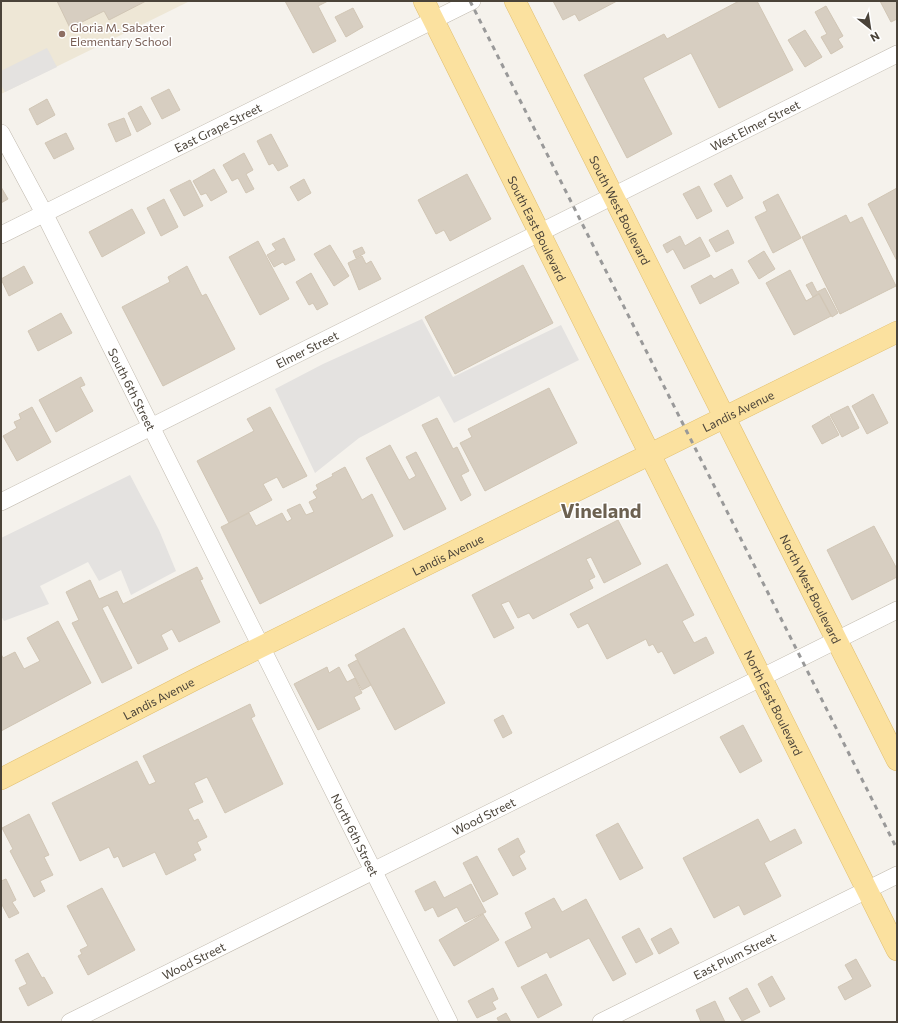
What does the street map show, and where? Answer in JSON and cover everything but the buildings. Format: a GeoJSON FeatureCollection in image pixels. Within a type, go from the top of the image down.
{"type":"FeatureCollection","features":[{"type":"Feature","properties":{"kind":"main road","name":"South East Boulevard"},"geometry":{"type":"LineString","coordinates":[[424,1],[651,455]]}},
{"type":"Feature","properties":{"kind":"main road","name":"South West Boulevard"},"geometry":{"type":"LineString","coordinates":[[515,1],[725,418]]}},
{"type":"Feature","properties":{"kind":"main road","name":"Landis Avenue"},"geometry":{"type":"LineString","coordinates":[[1,779],[262,646],[651,455],[897,332]]}},
{"type":"Feature","properties":{"kind":"main road","name":"North West Boulevard"},"geometry":{"type":"LineString","coordinates":[[725,418],[897,760]]}},
{"type":"Feature","properties":{"kind":"main road","name":"North East Boulevard"},"geometry":{"type":"LineString","coordinates":[[651,455],[897,950]]}},
{"type":"Feature","properties":{"kind":"street","name":"East Grape Street"},"geometry":{"type":"LineString","coordinates":[[1,235],[472,1]]}},
{"type":"Feature","properties":{"kind":"street","name":"West Elmer Street"},"geometry":{"type":"LineString","coordinates":[[613,196],[897,54]]}},
{"type":"Feature","properties":{"kind":"street","name":"South 6th Street"},"geometry":{"type":"LineString","coordinates":[[1,133],[44,214],[150,427],[262,646]]}},
{"type":"Feature","properties":{"kind":"street","name":"Elmer Street"},"geometry":{"type":"LineString","coordinates":[[1,502],[613,196]]}},
{"type":"Feature","properties":{"kind":"street","name":"Wood Street"},"geometry":{"type":"LineString","coordinates":[[70,1022],[897,610]]}},
{"type":"Feature","properties":{"kind":"street","name":"North 6th Street"},"geometry":{"type":"LineString","coordinates":[[262,646],[449,1022]]}},
{"type":"Feature","properties":{"kind":"street","name":"East Plum Street"},"geometry":{"type":"LineString","coordinates":[[602,1022],[897,875]]}},
{"type":"Feature","properties":{"kind":"shaded area","name":"Gloria M. Sabater Elementary School"},"geometry":{"type":"Polygon","coordinates":[[[1,1],[190,1],[1,94],[1,1]]]}},
{"type":"Feature","properties":{"kind":"shaded area"},"geometry":{"type":"Polygon","coordinates":[[[47,48],[57,67],[5,92],[1,85],[1,71],[47,48]]]}},
{"type":"Feature","properties":{"kind":"shaded area"},"geometry":{"type":"Polygon","coordinates":[[[422,319],[453,377],[561,325],[579,360],[454,423],[439,396],[359,438],[315,473],[275,389],[323,364],[422,319]]]}},
{"type":"Feature","properties":{"kind":"shaded area"},"geometry":{"type":"Polygon","coordinates":[[[130,475],[159,530],[176,571],[131,595],[121,570],[99,581],[88,562],[40,586],[49,604],[4,621],[1,616],[1,538],[130,475]]]}},
{"type":"Feature","properties":{"kind":"railway"},"geometry":{"type":"LineString","coordinates":[[470,1],[897,849]]}},
{"type":"Feature","properties":{"kind":"place","name":"Gloria M. Sabater Elementary School"},"geometry":{"type":"Point","coordinates":[62,34]}},
{"type":"Feature","properties":{"kind":"district","name":"Vineland"},"geometry":{"type":"Point","coordinates":[601,510]}}]}
